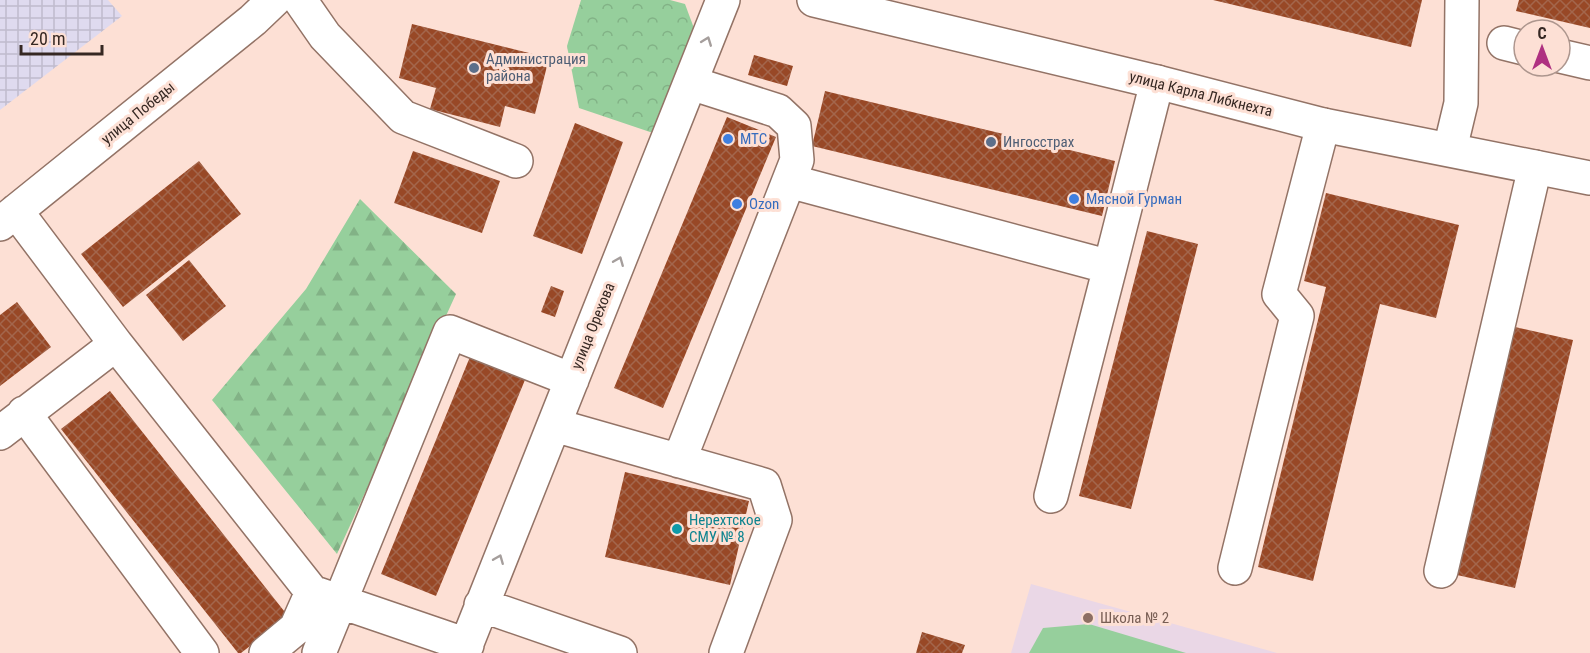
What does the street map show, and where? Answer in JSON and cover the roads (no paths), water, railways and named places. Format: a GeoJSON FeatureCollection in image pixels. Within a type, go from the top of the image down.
{"type":"FeatureCollection","features":[{"type":"Feature","properties":{"kind":"street","name":"улица Победы"},"geometry":{"type":"LineString","coordinates":[[8,218],[253,20],[274,0]]}},
{"type":"Feature","properties":{"kind":"street"},"geometry":{"type":"LineString","coordinates":[[300,0],[325,36],[403,117],[516,161]]}},
{"type":"Feature","properties":{"kind":"street","name":"улица Орехова"},"geometry":{"type":"LineString","coordinates":[[465,649],[723,0]]}},
{"type":"Feature","properties":{"kind":"street"},"geometry":{"type":"LineString","coordinates":[[1450,149],[1461,103],[1462,0]]}},
{"type":"Feature","properties":{"kind":"street","name":"улица Карла Либкнехта"},"geometry":{"type":"LineString","coordinates":[[828,2],[1323,125],[1535,167],[1589,171]]}},
{"type":"Feature","properties":{"kind":"street"},"geometry":{"type":"LineString","coordinates":[[1572,59],[1590,63]]}},
{"type":"Feature","properties":{"kind":"street"},"geometry":{"type":"LineString","coordinates":[[1051,496],[1157,82]]}},
{"type":"Feature","properties":{"kind":"street"},"geometry":{"type":"LineString","coordinates":[[679,461],[797,160],[794,126],[778,111],[691,83]]}},
{"type":"Feature","properties":{"kind":"street"},"geometry":{"type":"LineString","coordinates":[[1235,568],[1297,316],[1279,294],[1323,125]]}},
{"type":"Feature","properties":{"kind":"street"},"geometry":{"type":"LineString","coordinates":[[1441,572],[1535,167]]}},
{"type":"Feature","properties":{"kind":"street"},"geometry":{"type":"LineString","coordinates":[[789,181],[1110,267]]}},
{"type":"Feature","properties":{"kind":"street"},"geometry":{"type":"LineString","coordinates":[[8,218],[326,597],[465,649]]}},
{"type":"Feature","properties":{"kind":"street"},"geometry":{"type":"LineString","coordinates":[[319,653],[326,597],[450,332],[572,380]]}},
{"type":"Feature","properties":{"kind":"street"},"geometry":{"type":"LineString","coordinates":[[116,344],[12,423],[202,653]]}},
{"type":"Feature","properties":{"kind":"street"},"geometry":{"type":"LineString","coordinates":[[554,425],[764,485],[775,520],[726,653]]}},
{"type":"Feature","properties":{"kind":"street"},"geometry":{"type":"LineString","coordinates":[[266,653],[297,628],[326,597]]}},
{"type":"Feature","properties":{"kind":"street"},"geometry":{"type":"LineString","coordinates":[[481,605],[620,653]]}},
{"type":"Feature","properties":{"kind":"place","name":"Администрация района"},"geometry":{"type":"Point","coordinates":[474,68]}},
{"type":"Feature","properties":{"kind":"place","name":"МТС"},"geometry":{"type":"Point","coordinates":[728,139]}},
{"type":"Feature","properties":{"kind":"place","name":"Ингосстрах"},"geometry":{"type":"Point","coordinates":[991,142]}},
{"type":"Feature","properties":{"kind":"place","name":"Мясной Гурман"},"geometry":{"type":"Point","coordinates":[1074,199]}},
{"type":"Feature","properties":{"kind":"place","name":"Ozon"},"geometry":{"type":"Point","coordinates":[737,204]}},
{"type":"Feature","properties":{"kind":"place","name":"Нерехтское СМУ № 8"},"geometry":{"type":"Point","coordinates":[677,529]}},
{"type":"Feature","properties":{"kind":"place","name":"Школа № 2"},"geometry":{"type":"Point","coordinates":[1088,618]}}]}
